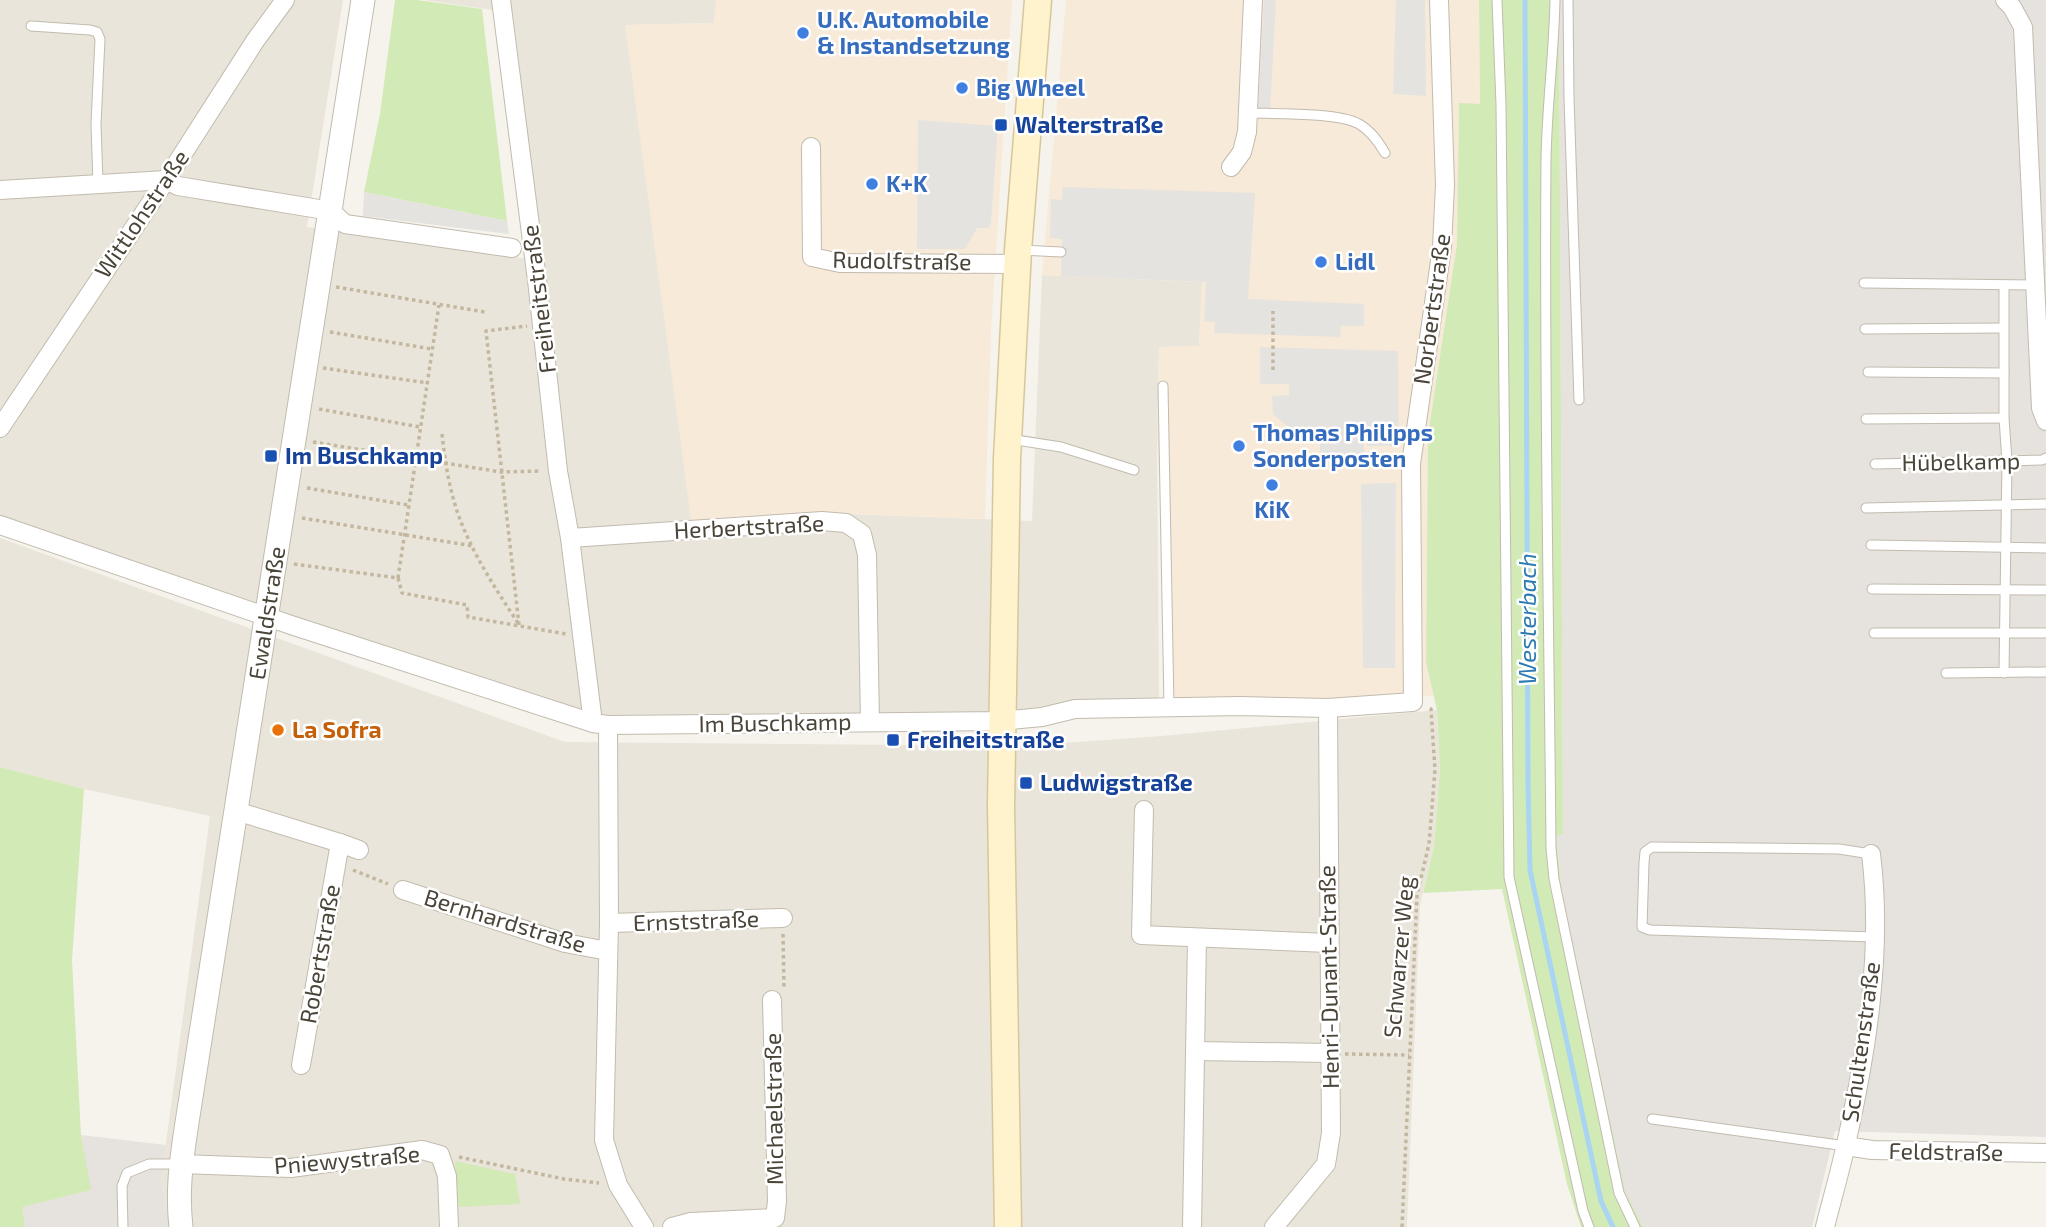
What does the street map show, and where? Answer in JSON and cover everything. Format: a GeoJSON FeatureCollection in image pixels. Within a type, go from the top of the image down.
{"type":"FeatureCollection","features":[{"type":"Feature","properties":{"kind":"main road"},"geometry":{"type":"LineString","coordinates":[[1008,1227],[1001,721],[1008,439],[1018,257],[1038,0]]}},
{"type":"Feature","properties":{"kind":"street","name":"Wittlohstraße"},"geometry":{"type":"LineString","coordinates":[[0,428],[285,0]]}},
{"type":"Feature","properties":{"kind":"street","name":"Ewaldstraße"},"geometry":{"type":"LineString","coordinates":[[181,1227],[178,1202],[181,1164],[363,0]]}},
{"type":"Feature","properties":{"kind":"street","name":"Freiheitstraße"},"geometry":{"type":"LineString","coordinates":[[501,0],[558,471],[570,538],[582,637],[600,724],[609,923],[604,1140],[618,1185],[644,1227]]}},
{"type":"Feature","properties":{"kind":"street"},"geometry":{"type":"LineString","coordinates":[[1231,167],[1242,152],[1247,132],[1253,0]]}},
{"type":"Feature","properties":{"kind":"street","name":"Norbertstraße"},"geometry":{"type":"LineString","coordinates":[[1413,702],[1411,464],[1442,247],[1446,184],[1439,0]]}},
{"type":"Feature","properties":{"kind":"street"},"geometry":{"type":"LineString","coordinates":[[2005,0],[2023,27],[2041,408],[2046,421]]}},
{"type":"Feature","properties":{"kind":"street","name":"Rudolfstraße"},"geometry":{"type":"LineString","coordinates":[[811,147],[812,257],[840,263],[1018,257]]}},
{"type":"Feature","properties":{"kind":"street"},"geometry":{"type":"LineString","coordinates":[[0,190],[166,180],[178,186],[331,211],[345,224],[512,248]]}},
{"type":"Feature","properties":{"kind":"street","name":"Herbertstraße"},"geometry":{"type":"LineString","coordinates":[[570,538],[822,521],[846,523],[862,534],[867,555],[870,722]]}},
{"type":"Feature","properties":{"kind":"street","name":"Im Buschkamp"},"geometry":{"type":"LineString","coordinates":[[0,525],[267,617],[600,724],[1001,721],[1042,717],[1075,709],[1328,708],[1413,702]]}},
{"type":"Feature","properties":{"kind":"street","name":"Henri-Dunant-Straße"},"geometry":{"type":"LineString","coordinates":[[1273,1227],[1326,1164],[1331,1133],[1328,708]]}},
{"type":"Feature","properties":{"kind":"street"},"geometry":{"type":"LineString","coordinates":[[1144,810],[1141,935],[1328,943]]}},
{"type":"Feature","properties":{"kind":"street"},"geometry":{"type":"LineString","coordinates":[[236,811],[359,850]]}},
{"type":"Feature","properties":{"kind":"street","name":"Robertstraße"},"geometry":{"type":"LineString","coordinates":[[301,1065],[340,844]]}},
{"type":"Feature","properties":{"kind":"street","name":"Schultenstraße"},"geometry":{"type":"LineString","coordinates":[[1825,1227],[1846,1146],[1863,1059],[1875,937],[1871,854]]}},
{"type":"Feature","properties":{"kind":"street","name":"Bernhardstraße"},"geometry":{"type":"LineString","coordinates":[[403,890],[565,943],[608,951]]}},
{"type":"Feature","properties":{"kind":"street","name":"Ernststraße"},"geometry":{"type":"LineString","coordinates":[[609,923],[783,918]]}},
{"type":"Feature","properties":{"kind":"street"},"geometry":{"type":"LineString","coordinates":[[1192,1227],[1197,938]]}},
{"type":"Feature","properties":{"kind":"street","name":"Michaelstraße"},"geometry":{"type":"LineString","coordinates":[[673,1227],[691,1222],[779,1223],[772,1000]]}},
{"type":"Feature","properties":{"kind":"street"},"geometry":{"type":"LineString","coordinates":[[1195,1051],[1329,1054]]}},
{"type":"Feature","properties":{"kind":"street","name":"Feldstraße"},"geometry":{"type":"LineString","coordinates":[[1846,1146],[1872,1150],[2046,1153]]}},
{"type":"Feature","properties":{"kind":"street","name":"Pniewystraße"},"geometry":{"type":"LineString","coordinates":[[181,1164],[290,1168],[422,1150],[440,1155],[447,1176],[449,1227]]}},
{"type":"Feature","properties":{"kind":"lane"},"geometry":{"type":"LineString","coordinates":[[1497,0],[1501,105],[1507,851],[1509,877],[1583,1211],[1590,1227]]}},
{"type":"Feature","properties":{"kind":"lane"},"geometry":{"type":"LineString","coordinates":[[1555,0],[1546,160],[1551,848],[1554,879],[1619,1193],[1635,1227]]}},
{"type":"Feature","properties":{"kind":"lane"},"geometry":{"type":"LineString","coordinates":[[1567,0],[1580,400]]}},
{"type":"Feature","properties":{"kind":"lane"},"geometry":{"type":"LineString","coordinates":[[31,26],[90,30],[97,32],[100,39],[96,124],[98,184]]}},
{"type":"Feature","properties":{"kind":"lane"},"geometry":{"type":"LineString","coordinates":[[1248,113],[1320,116],[1357,122],[1377,138],[1385,153]]}},
{"type":"Feature","properties":{"kind":"lane"},"geometry":{"type":"LineString","coordinates":[[1018,257],[1062,252]]}},
{"type":"Feature","properties":{"kind":"lane"},"geometry":{"type":"LineString","coordinates":[[1864,283],[2035,285]]}},
{"type":"Feature","properties":{"kind":"lane"},"geometry":{"type":"LineString","coordinates":[[2004,285],[2004,418],[2007,461],[2004,673]]}},
{"type":"Feature","properties":{"kind":"lane"},"geometry":{"type":"LineString","coordinates":[[1865,329],[2003,328]]}},
{"type":"Feature","properties":{"kind":"lane"},"geometry":{"type":"LineString","coordinates":[[1868,372],[2004,373]]}},
{"type":"Feature","properties":{"kind":"lane"},"geometry":{"type":"LineString","coordinates":[[1163,386],[1170,707]]}},
{"type":"Feature","properties":{"kind":"lane"},"geometry":{"type":"LineString","coordinates":[[1867,419],[2004,418]]}},
{"type":"Feature","properties":{"kind":"lane"},"geometry":{"type":"LineString","coordinates":[[1008,439],[1061,447],[1133,470]]}},
{"type":"Feature","properties":{"kind":"lane","name":"Hübelkamp"},"geometry":{"type":"LineString","coordinates":[[1875,464],[2046,458]]}},
{"type":"Feature","properties":{"kind":"lane"},"geometry":{"type":"LineString","coordinates":[[1866,508],[2046,504]]}},
{"type":"Feature","properties":{"kind":"lane"},"geometry":{"type":"LineString","coordinates":[[1871,545],[2046,548]]}},
{"type":"Feature","properties":{"kind":"lane"},"geometry":{"type":"LineString","coordinates":[[1872,589],[2046,590]]}},
{"type":"Feature","properties":{"kind":"lane"},"geometry":{"type":"LineString","coordinates":[[1874,633],[2046,633]]}},
{"type":"Feature","properties":{"kind":"lane"},"geometry":{"type":"LineString","coordinates":[[1946,673],[2046,672]]}},
{"type":"Feature","properties":{"kind":"lane"},"geometry":{"type":"LineString","coordinates":[[1871,854],[1839,849],[1652,847],[1645,852],[1643,863],[1642,927],[1650,930],[1875,937]]}},
{"type":"Feature","properties":{"kind":"lane"},"geometry":{"type":"LineString","coordinates":[[1652,1119],[1846,1146]]}},
{"type":"Feature","properties":{"kind":"lane"},"geometry":{"type":"LineString","coordinates":[[123,1227],[122,1186],[127,1173],[149,1164],[181,1164]]}},
{"type":"Feature","properties":{"kind":"path"},"geometry":{"type":"LineString","coordinates":[[335,287],[485,312]]}},
{"type":"Feature","properties":{"kind":"path"},"geometry":{"type":"LineString","coordinates":[[439,306],[398,578],[402,593],[467,605],[468,617],[582,637]]}},
{"type":"Feature","properties":{"kind":"path"},"geometry":{"type":"LineString","coordinates":[[1273,311],[1273,370]]}},
{"type":"Feature","properties":{"kind":"path"},"geometry":{"type":"LineString","coordinates":[[519,625],[486,331],[542,325]]}},
{"type":"Feature","properties":{"kind":"path"},"geometry":{"type":"LineString","coordinates":[[328,332],[432,349]]}},
{"type":"Feature","properties":{"kind":"path"},"geometry":{"type":"LineString","coordinates":[[323,368],[428,383]]}},
{"type":"Feature","properties":{"kind":"path"},"geometry":{"type":"LineString","coordinates":[[317,409],[420,427]]}},
{"type":"Feature","properties":{"kind":"path"},"geometry":{"type":"LineString","coordinates":[[442,434],[445,463],[458,514],[486,574],[519,625]]}},
{"type":"Feature","properties":{"kind":"path"},"geometry":{"type":"LineString","coordinates":[[311,441],[501,472],[558,471]]}},
{"type":"Feature","properties":{"kind":"path"},"geometry":{"type":"LineString","coordinates":[[305,487],[408,505]]}},
{"type":"Feature","properties":{"kind":"path"},"geometry":{"type":"LineString","coordinates":[[299,518],[473,546]]}},
{"type":"Feature","properties":{"kind":"path"},"geometry":{"type":"LineString","coordinates":[[292,564],[398,578]]}},
{"type":"Feature","properties":{"kind":"path","name":"Schwarzer Weg"},"geometry":{"type":"LineString","coordinates":[[1402,1227],[1417,895],[1429,844],[1435,770],[1431,709],[1413,702]]}},
{"type":"Feature","properties":{"kind":"path"},"geometry":{"type":"LineString","coordinates":[[335,863],[403,890]]}},
{"type":"Feature","properties":{"kind":"path"},"geometry":{"type":"LineString","coordinates":[[772,1000],[784,1000],[783,918]]}},
{"type":"Feature","properties":{"kind":"path"},"geometry":{"type":"LineString","coordinates":[[1329,1054],[1409,1055]]}},
{"type":"Feature","properties":{"kind":"path"},"geometry":{"type":"LineString","coordinates":[[440,1155],[449,1154],[564,1179],[618,1185]]}},
{"type":"Feature","properties":{"kind":"shaded area"},"geometry":{"type":"Polygon","coordinates":[[[0,0],[343,0],[307,227],[542,261],[513,13],[424,0],[716,0],[714,23],[625,25],[825,513],[1032,521],[1042,275],[1202,282],[1199,346],[1159,347],[1159,701],[1034,714],[593,715],[249,604],[0,516],[0,0]]]}},
{"type":"Feature","properties":{"kind":"shaded area"},"geometry":{"type":"Polygon","coordinates":[[[716,0],[1012,0],[991,330],[985,519],[825,513],[691,520],[625,25],[714,23],[716,0]]]}},
{"type":"Feature","properties":{"kind":"shaded area"},"geometry":{"type":"Polygon","coordinates":[[[1066,0],[1479,0],[1480,105],[1459,104],[1457,244],[1428,435],[1426,662],[1434,696],[1175,703],[1157,441],[1159,347],[1199,346],[1202,282],[1042,275],[1066,0]]]}},
{"type":"Feature","properties":{"kind":"shaded area"},"geometry":{"type":"Polygon","coordinates":[[[1264,0],[1276,0],[1270,111],[1258,111],[1264,0]]]}},
{"type":"Feature","properties":{"kind":"shaded area"},"geometry":{"type":"Polygon","coordinates":[[[1396,0],[1425,0],[1426,96],[1393,94],[1396,0]]]}},
{"type":"Feature","properties":{"kind":"shaded area"},"geometry":{"type":"Polygon","coordinates":[[[1559,0],[2046,0],[2046,1137],[1835,1131],[1812,1227],[1643,1227],[1625,1193],[1562,893],[1556,836],[1563,833],[1559,0]]]}},
{"type":"Feature","properties":{"kind":"shaded area"},"geometry":{"type":"Polygon","coordinates":[[[918,120],[998,126],[991,223],[989,228],[977,228],[965,249],[917,249],[918,120]]]}},
{"type":"Feature","properties":{"kind":"shaded area"},"geometry":{"type":"Polygon","coordinates":[[[1063,187],[1255,193],[1248,299],[1364,304],[1364,326],[1341,326],[1340,337],[1214,333],[1215,322],[1204,321],[1206,282],[1061,276],[1062,239],[1050,238],[1051,199],[1062,200],[1063,187]]]}},
{"type":"Feature","properties":{"kind":"shaded area"},"geometry":{"type":"Polygon","coordinates":[[[364,192],[507,221],[509,234],[363,216],[364,192]]]}},
{"type":"Feature","properties":{"kind":"shaded area"},"geometry":{"type":"Polygon","coordinates":[[[1260,347],[1398,351],[1399,446],[1367,446],[1367,425],[1364,424],[1364,460],[1320,460],[1320,438],[1306,438],[1296,427],[1293,431],[1273,414],[1272,396],[1289,395],[1289,384],[1260,384],[1260,347]]]}},
{"type":"Feature","properties":{"kind":"shaded area"},"geometry":{"type":"Polygon","coordinates":[[[1396,483],[1395,668],[1363,668],[1361,484],[1396,483]]]}},
{"type":"Feature","properties":{"kind":"shaded area"},"geometry":{"type":"Polygon","coordinates":[[[0,538],[565,742],[1021,746],[1162,736],[1437,710],[1440,769],[1434,846],[1420,904],[1407,1227],[170,1227],[161,1180],[210,816],[84,789],[0,767],[0,538]]]}},
{"type":"Feature","properties":{"kind":"shaded area"},"geometry":{"type":"Polygon","coordinates":[[[81,1135],[166,1145],[161,1180],[170,1227],[25,1227],[21,1207],[90,1190],[81,1135]]]}},
{"type":"Feature","properties":{"kind":"green space"},"geometry":{"type":"Polygon","coordinates":[[[395,0],[417,0],[482,9],[507,221],[364,192],[380,114],[395,0]]]}},
{"type":"Feature","properties":{"kind":"green space"},"geometry":{"type":"Polygon","coordinates":[[[1479,0],[1559,0],[1563,834],[1556,836],[1562,893],[1625,1192],[1643,1227],[1581,1227],[1567,1184],[1502,889],[1423,893],[1434,846],[1440,769],[1437,710],[1426,662],[1428,435],[1457,244],[1459,103],[1480,104],[1479,0]]]}},
{"type":"Feature","properties":{"kind":"green space"},"geometry":{"type":"Polygon","coordinates":[[[0,767],[84,789],[72,960],[81,1135],[91,1190],[22,1207],[25,1227],[0,1227],[0,767]]]}},
{"type":"Feature","properties":{"kind":"green space"},"geometry":{"type":"Polygon","coordinates":[[[455,1161],[515,1174],[520,1204],[459,1207],[455,1161]]]}},
{"type":"Feature","properties":{"kind":"waterway","name":"Westerbach"},"geometry":{"type":"LineString","coordinates":[[1525,0],[1530,870],[1601,1201],[1613,1227]]}},
{"type":"Feature","properties":{"kind":"place","name":"U.K. Automobile & Instandsetzung"},"geometry":{"type":"Point","coordinates":[803,33]}},
{"type":"Feature","properties":{"kind":"place","name":"Big Wheel"},"geometry":{"type":"Point","coordinates":[962,88]}},
{"type":"Feature","properties":{"kind":"place","name":"Walterstraße"},"geometry":{"type":"Point","coordinates":[1001,125]}},
{"type":"Feature","properties":{"kind":"place","name":"K+K"},"geometry":{"type":"Point","coordinates":[872,184]}},
{"type":"Feature","properties":{"kind":"place","name":"Lidl"},"geometry":{"type":"Point","coordinates":[1321,262]}},
{"type":"Feature","properties":{"kind":"place","name":"Thomas Philipps Sonderposten"},"geometry":{"type":"Point","coordinates":[1239,446]}},
{"type":"Feature","properties":{"kind":"place","name":"Im Buschkamp"},"geometry":{"type":"Point","coordinates":[271,456]}},
{"type":"Feature","properties":{"kind":"place","name":"KiK"},"geometry":{"type":"Point","coordinates":[1272,485]}},
{"type":"Feature","properties":{"kind":"place","name":"La Sofra"},"geometry":{"type":"Point","coordinates":[278,730]}},
{"type":"Feature","properties":{"kind":"place","name":"Freiheitstraße"},"geometry":{"type":"Point","coordinates":[893,740]}},
{"type":"Feature","properties":{"kind":"place","name":"Ludwigstraße"},"geometry":{"type":"Point","coordinates":[1026,783]}}]}
